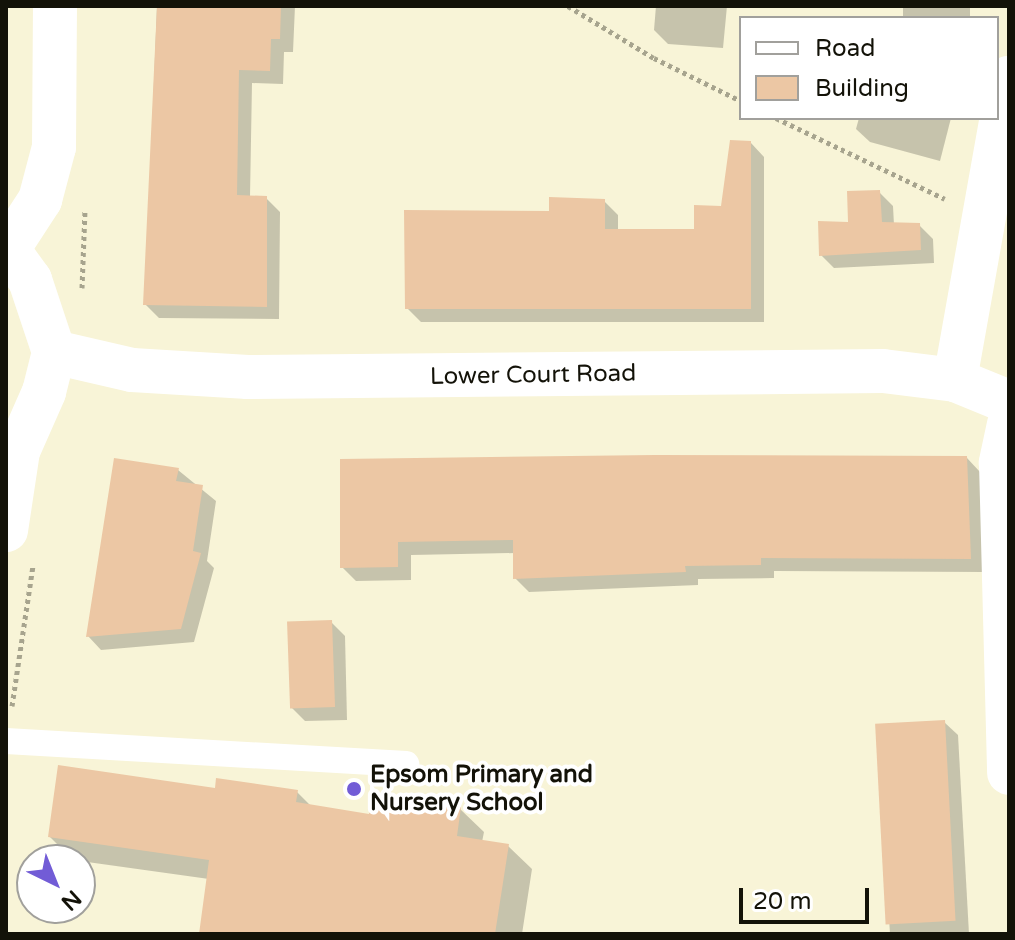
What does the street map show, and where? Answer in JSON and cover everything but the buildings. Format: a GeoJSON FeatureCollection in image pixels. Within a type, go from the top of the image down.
{"type":"FeatureCollection","features":[{"type":"Feature","properties":{"kind":"street"},"geometry":{"type":"LineString","coordinates":[[20,543],[18,451],[44,392],[54,352],[30,280],[7,248],[40,200],[54,147],[55,6]]}},
{"type":"Feature","properties":{"kind":"street"},"geometry":{"type":"LineString","coordinates":[[955,380],[1009,78]]}},
{"type":"Feature","properties":{"kind":"street","name":"Lower Court Road"},"geometry":{"type":"LineString","coordinates":[[54,352],[132,370],[248,377],[883,371],[955,380],[1009,402]]}},
{"type":"Feature","properties":{"kind":"street"},"geometry":{"type":"LineString","coordinates":[[1009,424],[1001,463],[1009,773]]}},
{"type":"Feature","properties":{"kind":"lane"},"geometry":{"type":"LineString","coordinates":[[6,741],[406,764]]}},
{"type":"Feature","properties":{"kind":"path"},"geometry":{"type":"LineString","coordinates":[[568,6],[654,58],[739,100]]}},
{"type":"Feature","properties":{"kind":"path"},"geometry":{"type":"LineString","coordinates":[[780,120],[983,217]]}},
{"type":"Feature","properties":{"kind":"path"},"geometry":{"type":"LineString","coordinates":[[82,291],[84,235]]}},
{"type":"Feature","properties":{"kind":"path"},"geometry":{"type":"LineString","coordinates":[[6,741],[20,543]]}},
{"type":"Feature","properties":{"kind":"place","name":"Epsom Primary and Nursery School"},"geometry":{"type":"Point","coordinates":[354,789]}}]}
